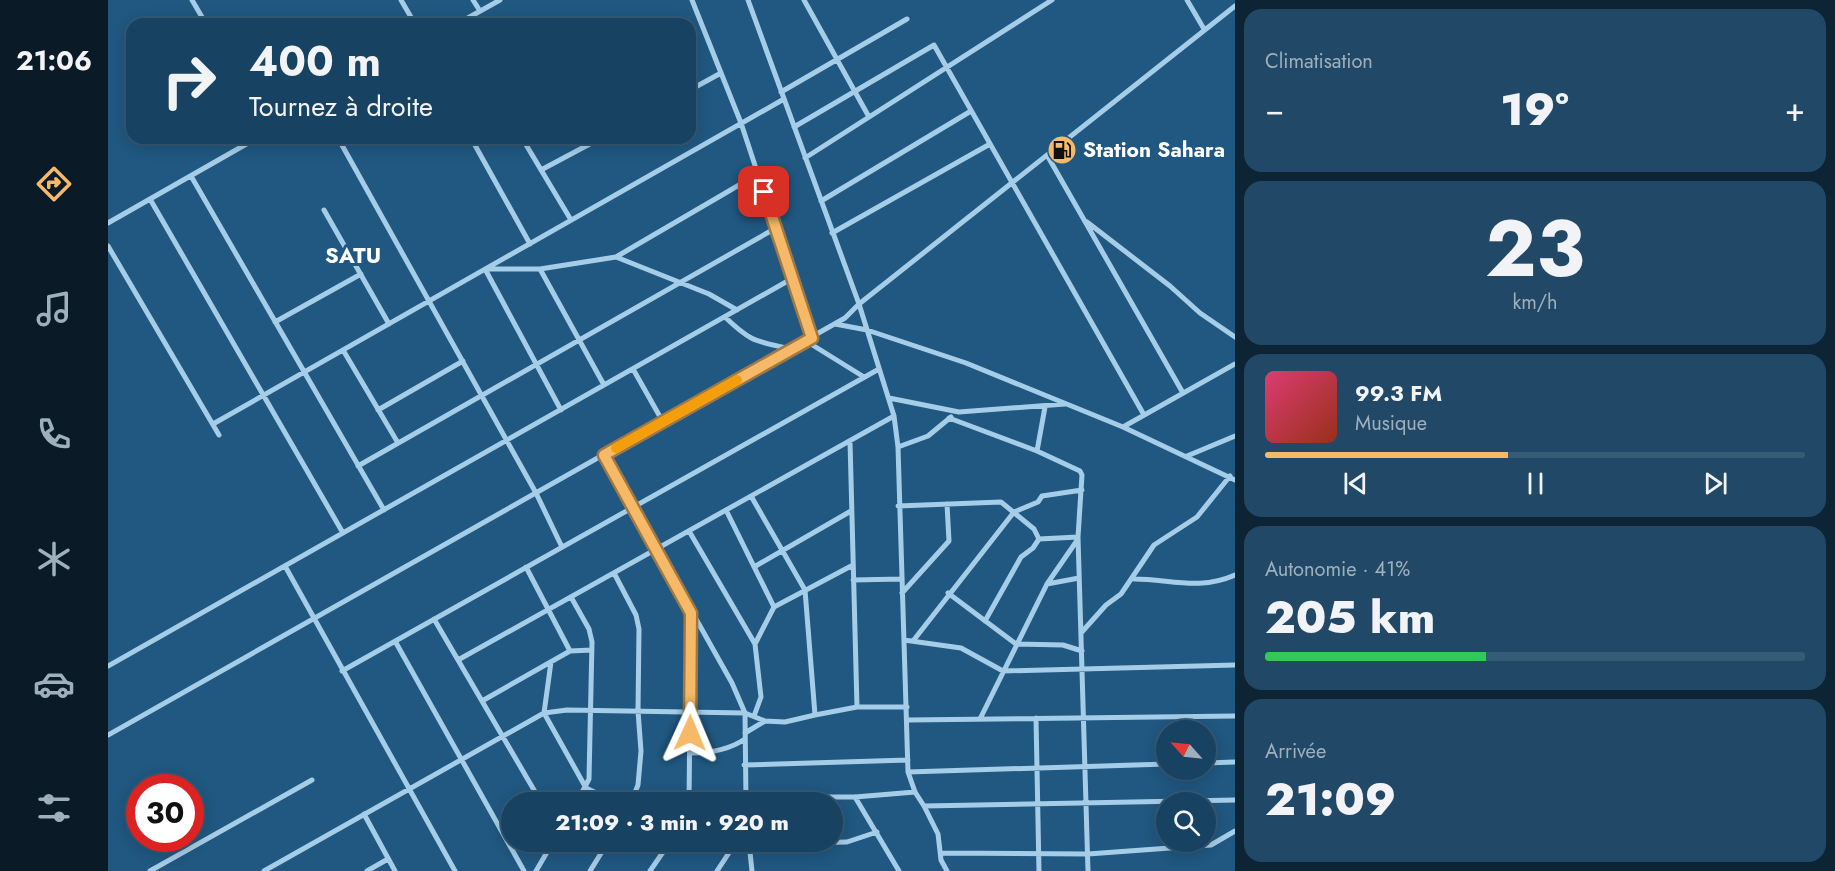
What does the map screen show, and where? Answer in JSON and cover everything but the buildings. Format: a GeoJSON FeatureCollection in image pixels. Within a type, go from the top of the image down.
{"type":"FeatureCollection","features":[{"type":"Feature","properties":{"kind":"street"},"geometry":{"type":"LineString","coordinates":[[192,0],[202,18]]}},
{"type":"Feature","properties":{"kind":"street"},"geometry":{"type":"LineString","coordinates":[[401,0],[412,18]]}},
{"type":"Feature","properties":{"kind":"street"},"geometry":{"type":"LineString","coordinates":[[473,0],[480,11]]}},
{"type":"Feature","properties":{"kind":"street"},"geometry":{"type":"LineString","coordinates":[[468,18],[500,0]]}},
{"type":"Feature","properties":{"kind":"street"},"geometry":{"type":"LineString","coordinates":[[692,0],[741,123],[792,278],[809,339],[864,377]]}},
{"type":"Feature","properties":{"kind":"street"},"geometry":{"type":"LineString","coordinates":[[748,0],[859,304],[894,416],[898,447],[898,506],[908,720],[908,772],[915,792],[938,834],[941,860],[947,871]]}},
{"type":"Feature","properties":{"kind":"street"},"geometry":{"type":"LineString","coordinates":[[804,0],[869,117]]}},
{"type":"Feature","properties":{"kind":"street"},"geometry":{"type":"LineString","coordinates":[[805,158],[1052,0]]}},
{"type":"Feature","properties":{"kind":"street"},"geometry":{"type":"LineString","coordinates":[[1187,0],[1204,29]]}},
{"type":"Feature","properties":{"kind":"street"},"geometry":{"type":"LineString","coordinates":[[108,735],[835,324],[1235,6]]}},
{"type":"Feature","properties":{"kind":"street"},"geometry":{"type":"LineString","coordinates":[[781,92],[907,18]]}},
{"type":"Feature","properties":{"kind":"street"},"geometry":{"type":"LineString","coordinates":[[794,127],[934,45],[1144,416]]}},
{"type":"Feature","properties":{"kind":"street"},"geometry":{"type":"LineString","coordinates":[[696,87],[721,73]]}},
{"type":"Feature","properties":{"kind":"street"},"geometry":{"type":"LineString","coordinates":[[213,424],[784,99]]}},
{"type":"Feature","properties":{"kind":"street"},"geometry":{"type":"LineString","coordinates":[[821,201],[971,111]]}},
{"type":"Feature","properties":{"kind":"street"},"geometry":{"type":"LineString","coordinates":[[108,223],[246,144]]}},
{"type":"Feature","properties":{"kind":"street"},"geometry":{"type":"LineString","coordinates":[[341,144],[507,440],[562,547]]}},
{"type":"Feature","properties":{"kind":"street"},"geometry":{"type":"LineString","coordinates":[[474,144],[530,243]]}},
{"type":"Feature","properties":{"kind":"street"},"geometry":{"type":"LineString","coordinates":[[526,144],[571,220]]}},
{"type":"Feature","properties":{"kind":"street"},"geometry":{"type":"LineString","coordinates":[[541,170],[590,144]]}},
{"type":"Feature","properties":{"kind":"street"},"geometry":{"type":"LineString","coordinates":[[832,233],[990,144]]}},
{"type":"Feature","properties":{"kind":"street"},"geometry":{"type":"LineString","coordinates":[[1047,155],[1183,393]]}},
{"type":"Feature","properties":{"kind":"street"},"geometry":{"type":"LineString","coordinates":[[485,269],[540,269],[616,257],[758,174]]}},
{"type":"Feature","properties":{"kind":"street"},"geometry":{"type":"LineString","coordinates":[[190,176],[384,510]]}},
{"type":"Feature","properties":{"kind":"street"},"geometry":{"type":"LineString","coordinates":[[150,199],[343,533]]}},
{"type":"Feature","properties":{"kind":"street"},"geometry":{"type":"LineString","coordinates":[[324,210],[389,324]]}},
{"type":"Feature","properties":{"kind":"street"},"geometry":{"type":"LineString","coordinates":[[1084,219],[1170,286],[1200,313],[1235,337]]}},
{"type":"Feature","properties":{"kind":"street"},"geometry":{"type":"LineString","coordinates":[[358,466],[776,228]]}},
{"type":"Feature","properties":{"kind":"street"},"geometry":{"type":"LineString","coordinates":[[108,246],[219,435]]}},
{"type":"Feature","properties":{"kind":"street"},"geometry":{"type":"LineString","coordinates":[[616,257],[709,294],[737,310]]}},
{"type":"Feature","properties":{"kind":"street"},"geometry":{"type":"LineString","coordinates":[[485,269],[561,410]]}},
{"type":"Feature","properties":{"kind":"street"},"geometry":{"type":"LineString","coordinates":[[540,269],[604,385]]}},
{"type":"Feature","properties":{"kind":"street"},"geometry":{"type":"LineString","coordinates":[[275,322],[361,274]]}},
{"type":"Feature","properties":{"kind":"street"},"geometry":{"type":"LineString","coordinates":[[108,666],[792,278]]}},
{"type":"Feature","properties":{"kind":"street"},"geometry":{"type":"LineString","coordinates":[[725,316],[744,335],[762,344],[791,349]]}},
{"type":"Feature","properties":{"kind":"street"},"geometry":{"type":"LineString","coordinates":[[835,324],[867,330],[966,363],[1123,427],[1232,478],[1197,517],[1154,545],[1134,579],[1081,633]]}},
{"type":"Feature","properties":{"kind":"street"},"geometry":{"type":"LineString","coordinates":[[343,350],[398,443]]}},
{"type":"Feature","properties":{"kind":"street"},"geometry":{"type":"LineString","coordinates":[[378,410],[463,362]]}},
{"type":"Feature","properties":{"kind":"street"},"geometry":{"type":"LineString","coordinates":[[1123,427],[1235,364]]}},
{"type":"Feature","properties":{"kind":"street"},"geometry":{"type":"LineString","coordinates":[[633,369],[663,422]]}},
{"type":"Feature","properties":{"kind":"street"},"geometry":{"type":"LineString","coordinates":[[342,671],[879,369]]}},
{"type":"Feature","properties":{"kind":"street"},"geometry":{"type":"LineString","coordinates":[[888,398],[959,412],[1066,404]]}},
{"type":"Feature","properties":{"kind":"street"},"geometry":{"type":"LineString","coordinates":[[1037,451],[1044,425],[1045,407]]}},
{"type":"Feature","properties":{"kind":"street"},"geometry":{"type":"LineString","coordinates":[[898,447],[928,436],[959,412]]}},
{"type":"Feature","properties":{"kind":"street"},"geometry":{"type":"LineString","coordinates":[[458,660],[894,416]]}},
{"type":"Feature","properties":{"kind":"street"},"geometry":{"type":"LineString","coordinates":[[949,418],[1037,451],[1080,471],[1082,475],[1078,538],[1088,871]]}},
{"type":"Feature","properties":{"kind":"street"},"geometry":{"type":"LineString","coordinates":[[1186,456],[1235,436]]}},
{"type":"Feature","properties":{"kind":"street"},"geometry":{"type":"LineString","coordinates":[[850,441],[857,707]]}},
{"type":"Feature","properties":{"kind":"street"},"geometry":{"type":"LineString","coordinates":[[604,455],[732,683],[745,713],[746,792]]}},
{"type":"Feature","properties":{"kind":"street"},"geometry":{"type":"LineString","coordinates":[[913,641],[948,593],[1014,512],[1038,502],[1042,496],[1082,490]]}},
{"type":"Feature","properties":{"kind":"street"},"geometry":{"type":"LineString","coordinates":[[751,496],[805,590],[815,715]]}},
{"type":"Feature","properties":{"kind":"street"},"geometry":{"type":"LineString","coordinates":[[898,506],[1001,502],[1034,529],[1039,539]]}},
{"type":"Feature","properties":{"kind":"street"},"geometry":{"type":"LineString","coordinates":[[902,593],[949,541],[947,504]]}},
{"type":"Feature","properties":{"kind":"street"},"geometry":{"type":"LineString","coordinates":[[726,510],[774,607]]}},
{"type":"Feature","properties":{"kind":"street"},"geometry":{"type":"LineString","coordinates":[[754,567],[851,511]]}},
{"type":"Feature","properties":{"kind":"street"},"geometry":{"type":"LineString","coordinates":[[689,531],[755,644],[761,697],[754,717]]}},
{"type":"Feature","properties":{"kind":"street"},"geometry":{"type":"LineString","coordinates":[[1039,539],[1078,538]]}},
{"type":"Feature","properties":{"kind":"street"},"geometry":{"type":"LineString","coordinates":[[980,719],[1047,584],[1078,538]]}},
{"type":"Feature","properties":{"kind":"street"},"geometry":{"type":"LineString","coordinates":[[985,621],[1021,557],[1033,548],[1039,539]]}},
{"type":"Feature","properties":{"kind":"street"},"geometry":{"type":"LineString","coordinates":[[755,644],[774,607],[853,565]]}},
{"type":"Feature","properties":{"kind":"street"},"geometry":{"type":"LineString","coordinates":[[285,566],[455,871]]}},
{"type":"Feature","properties":{"kind":"street"},"geometry":{"type":"LineString","coordinates":[[526,567],[570,651]]}},
{"type":"Feature","properties":{"kind":"street"},"geometry":{"type":"LineString","coordinates":[[614,573],[636,615],[639,629],[638,711],[641,751],[638,786],[635,792]]}},
{"type":"Feature","properties":{"kind":"street"},"geometry":{"type":"LineString","coordinates":[[1134,579],[1196,584],[1221,581],[1235,576]]}},
{"type":"Feature","properties":{"kind":"street"},"geometry":{"type":"LineString","coordinates":[[1047,584],[1079,578]]}},
{"type":"Feature","properties":{"kind":"street"},"geometry":{"type":"LineString","coordinates":[[853,580],[902,579]]}},
{"type":"Feature","properties":{"kind":"street"},"geometry":{"type":"LineString","coordinates":[[948,593],[1016,644],[1064,645],[1082,651]]}},
{"type":"Feature","properties":{"kind":"street"},"geometry":{"type":"LineString","coordinates":[[571,597],[589,629],[592,650],[589,779],[583,792]]}},
{"type":"Feature","properties":{"kind":"street"},"geometry":{"type":"LineString","coordinates":[[689,792],[691,613]]}},
{"type":"Feature","properties":{"kind":"street"},"geometry":{"type":"LineString","coordinates":[[434,619],[535,792]]}},
{"type":"Feature","properties":{"kind":"street"},"geometry":{"type":"LineString","coordinates":[[904,640],[961,648],[1003,671],[1235,665]]}},
{"type":"Feature","properties":{"kind":"street"},"geometry":{"type":"LineString","coordinates":[[395,641],[524,871]]}},
{"type":"Feature","properties":{"kind":"street"},"geometry":{"type":"LineString","coordinates":[[482,701],[570,651],[592,650]]}},
{"type":"Feature","properties":{"kind":"street"},"geometry":{"type":"LineString","coordinates":[[551,662],[544,712],[586,788],[594,792]]}},
{"type":"Feature","properties":{"kind":"street"},"geometry":{"type":"LineString","coordinates":[[264,871],[544,712],[745,713],[765,721],[785,722],[857,707],[907,706]]}},
{"type":"Feature","properties":{"kind":"street"},"geometry":{"type":"LineString","coordinates":[[908,720],[1235,716]]}},
{"type":"Feature","properties":{"kind":"street"},"geometry":{"type":"LineString","coordinates":[[1036,718],[1039,871]]}},
{"type":"Feature","properties":{"kind":"street"},"geometry":{"type":"LineString","coordinates":[[690,753],[715,751],[735,746],[765,721]]}},
{"type":"Feature","properties":{"kind":"street"},"geometry":{"type":"LineString","coordinates":[[744,765],[908,760]]}},
{"type":"Feature","properties":{"kind":"street"},"geometry":{"type":"LineString","coordinates":[[1216,763],[1235,762]]}},
{"type":"Feature","properties":{"kind":"street"},"geometry":{"type":"LineString","coordinates":[[908,772],[1156,764]]}},
{"type":"Feature","properties":{"kind":"street"},"geometry":{"type":"LineString","coordinates":[[150,871],[312,780]]}},
{"type":"Feature","properties":{"kind":"street"},"geometry":{"type":"LineString","coordinates":[[843,797],[915,792]]}},
{"type":"Feature","properties":{"kind":"street"},"geometry":{"type":"LineString","coordinates":[[855,797],[899,871]]}},
{"type":"Feature","properties":{"kind":"street"},"geometry":{"type":"LineString","coordinates":[[924,806],[1235,800]]}},
{"type":"Feature","properties":{"kind":"street"},"geometry":{"type":"LineString","coordinates":[[364,814],[395,871]]}},
{"type":"Feature","properties":{"kind":"street"},"geometry":{"type":"LineString","coordinates":[[941,853],[1088,854],[1211,845],[1235,831]]}},
{"type":"Feature","properties":{"kind":"street"},"geometry":{"type":"LineString","coordinates":[[843,842],[877,832]]}},
{"type":"Feature","properties":{"kind":"street"},"geometry":{"type":"LineString","coordinates":[[536,871],[547,852]]}},
{"type":"Feature","properties":{"kind":"street"},"geometry":{"type":"LineString","coordinates":[[590,871],[602,852]]}},
{"type":"Feature","properties":{"kind":"street"},"geometry":{"type":"LineString","coordinates":[[650,871],[663,852]]}},
{"type":"Feature","properties":{"kind":"street"},"geometry":{"type":"LineString","coordinates":[[717,871],[729,852]]}},
{"type":"Feature","properties":{"kind":"street"},"geometry":{"type":"LineString","coordinates":[[750,852],[752,871]]}},
{"type":"Feature","properties":{"kind":"street"},"geometry":{"type":"LineString","coordinates":[[367,871],[388,859]]}},
{"type":"Feature","properties":{"kind":"slow traffic"},"geometry":{"type":"LineString","coordinates":[[616,448],[737,380]]}},
{"type":"Feature","properties":{"kind":"place","name":"Station Sahara"},"geometry":{"type":"Point","coordinates":[1062,150]}},
{"type":"Feature","properties":{"kind":"district","name":"SATU"},"geometry":{"type":"Point","coordinates":[353,255]}},
{"type":"Feature","properties":{"kind":"route"},"geometry":{"type":"LineString","coordinates":[[690,733],[691,613],[604,455],[812,338],[764,192]]}}]}
